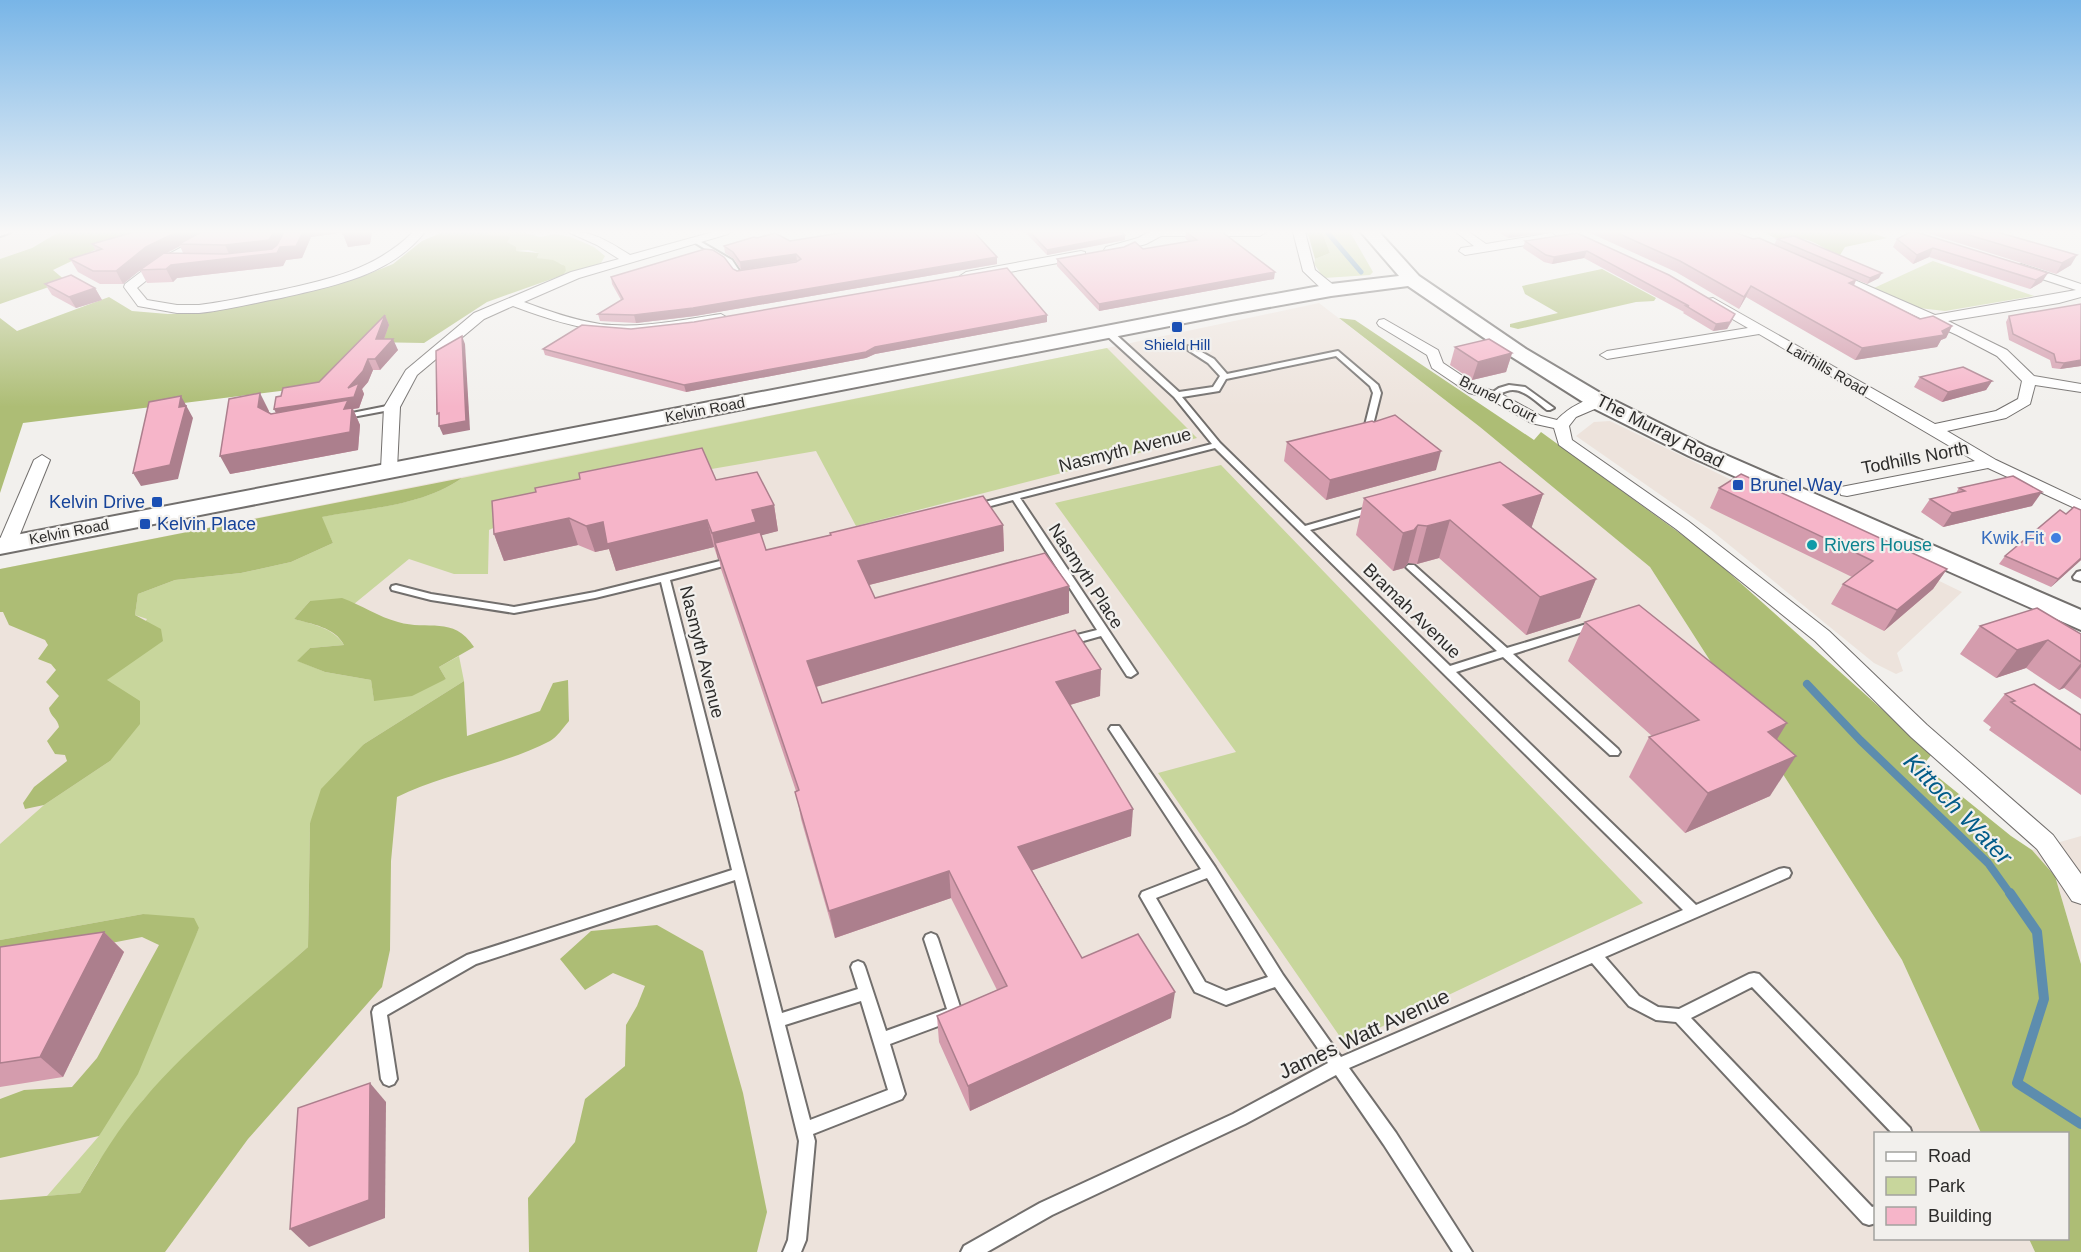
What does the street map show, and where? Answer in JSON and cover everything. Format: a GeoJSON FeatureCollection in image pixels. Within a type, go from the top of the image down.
{"type":"FeatureCollection","features":[{"type":"Feature","properties":{"kind":"street"},"geometry":{"type":"LineString","coordinates":[[133,290],[143,303],[188,310],[298,290]]}},
{"type":"Feature","properties":{"kind":"street"},"geometry":{"type":"LineString","coordinates":[[389,469],[392,407],[411,373],[479,315],[538,290]]}},
{"type":"Feature","properties":{"kind":"street","name":"Kelvin Road"},"geometry":{"type":"LineString","coordinates":[[3,545],[389,469],[1329,290]]}},
{"type":"Feature","properties":{"kind":"street","name":"The Murray Road"},"geometry":{"type":"LineString","coordinates":[[1427,290],[1519,354],[1599,402],[1717,460],[2081,621]]}},
{"type":"Feature","properties":{"kind":"street"},"geometry":{"type":"LineString","coordinates":[[1868,290],[1935,319],[2002,353],[2029,380],[2081,388]]}},
{"type":"Feature","properties":{"kind":"street","name":"Lairhills Road"},"geometry":{"type":"LineString","coordinates":[[1696,292],[1990,463],[2081,506]]}},
{"type":"Feature","properties":{"kind":"street"},"geometry":{"type":"LineString","coordinates":[[1935,319],[2059,299],[2081,293]]}},
{"type":"Feature","properties":{"kind":"street"},"geometry":{"type":"LineString","coordinates":[[510,302],[554,318],[601,328],[636,328],[729,316]]}},
{"type":"Feature","properties":{"kind":"street","name":"Brunel Court"},"geometry":{"type":"LineString","coordinates":[[1384,323],[1434,353],[1437,365],[1474,390],[1493,395],[1536,420],[1561,425]]}},
{"type":"Feature","properties":{"kind":"street"},"geometry":{"type":"LineString","coordinates":[[1607,355],[1760,330]]}},
{"type":"Feature","properties":{"kind":"street"},"geometry":{"type":"LineString","coordinates":[[1931,430],[2001,415],[2025,401],[2029,380]]}},
{"type":"Feature","properties":{"kind":"street"},"geometry":{"type":"LineString","coordinates":[[1599,402],[1571,414],[1561,425],[1566,442],[1682,525],[1822,636],[1919,731],[2044,842],[2081,894]]}},
{"type":"Feature","properties":{"kind":"street"},"geometry":{"type":"LineString","coordinates":[[3,545],[42,460]]}},
{"type":"Feature","properties":{"kind":"street","name":"Todhills North"},"geometry":{"type":"LineString","coordinates":[[1847,491],[1990,463]]}},
{"type":"Feature","properties":{"kind":"lane","name":"Bramah Avenue"},"geometry":{"type":"LineString","coordinates":[[1108,332],[1177,395],[1217,445],[1694,912]]}},
{"type":"Feature","properties":{"kind":"lane"},"geometry":{"type":"LineString","coordinates":[[1191,348],[1211,361],[1223,377]]}},
{"type":"Feature","properties":{"kind":"lane"},"geometry":{"type":"LineString","coordinates":[[1223,377],[1338,353],[1374,385],[1377,393],[1366,432],[1370,436]]}},
{"type":"Feature","properties":{"kind":"lane"},"geometry":{"type":"LineString","coordinates":[[1177,395],[1216,389],[1223,377]]}},
{"type":"Feature","properties":{"kind":"lane"},"geometry":{"type":"LineString","coordinates":[[1493,395],[1504,386],[1518,385],[1550,408]]}},
{"type":"Feature","properties":{"kind":"lane"},"geometry":{"type":"LineString","coordinates":[[335,418],[392,407]]}},
{"type":"Feature","properties":{"kind":"lane","name":"Nasmyth Avenue"},"geometry":{"type":"LineString","coordinates":[[963,510],[1217,445]]}},
{"type":"Feature","properties":{"kind":"lane","name":"Nasmyth Place"},"geometry":{"type":"LineString","coordinates":[[1015,497],[1131,673]]}},
{"type":"Feature","properties":{"kind":"lane"},"geometry":{"type":"LineString","coordinates":[[1304,529],[1383,506]]}},
{"type":"Feature","properties":{"kind":"lane","name":"Nasmyth Avenue"},"geometry":{"type":"LineString","coordinates":[[743,558],[665,578],[807,1141],[797,1240],[792,1252]]}},
{"type":"Feature","properties":{"kind":"lane"},"geometry":{"type":"LineString","coordinates":[[1411,567],[1614,752]]}},
{"type":"Feature","properties":{"kind":"lane"},"geometry":{"type":"LineString","coordinates":[[396,588],[431,597],[514,610],[595,595],[665,578]]}},
{"type":"Feature","properties":{"kind":"lane"},"geometry":{"type":"LineString","coordinates":[[1449,670],[1603,622]]}},
{"type":"Feature","properties":{"kind":"lane"},"geometry":{"type":"LineString","coordinates":[[1058,644],[1103,632]]}},
{"type":"Feature","properties":{"kind":"lane"},"geometry":{"type":"LineString","coordinates":[[1115,729],[1210,871],[1278,980],[1389,1139],[1463,1252]]}},
{"type":"Feature","properties":{"kind":"lane"},"geometry":{"type":"LineString","coordinates":[[1210,871],[1147,896],[1200,987],[1226,998],[1278,980]]}},
{"type":"Feature","properties":{"kind":"lane"},"geometry":{"type":"LineString","coordinates":[[389,1079],[379,1012],[472,959],[740,873]]}},
{"type":"Feature","properties":{"kind":"lane","name":"James Watt Avenue"},"geometry":{"type":"LineString","coordinates":[[970,1252],[1046,1209],[1239,1119],[1337,1066],[1784,873]]}},
{"type":"Feature","properties":{"kind":"lane"},"geometry":{"type":"LineString","coordinates":[[881,1040],[956,1013],[931,939]]}},
{"type":"Feature","properties":{"kind":"lane"},"geometry":{"type":"LineString","coordinates":[[1594,955],[1634,1001],[1656,1013],[1680,1016],[1754,979],[1902,1132]]}},
{"type":"Feature","properties":{"kind":"lane"},"geometry":{"type":"LineString","coordinates":[[804,1130],[897,1094],[858,967]]}},
{"type":"Feature","properties":{"kind":"lane"},"geometry":{"type":"LineString","coordinates":[[777,1021],[866,993]]}},
{"type":"Feature","properties":{"kind":"lane"},"geometry":{"type":"LineString","coordinates":[[1680,1016],[1869,1217],[1874,1214]]}},
{"type":"Feature","properties":{"kind":"shaded area"},"geometry":{"type":"Polygon","coordinates":[[[1319,303],[1480,427],[1650,567],[1902,960],[1981,1132],[1874,1132],[1874,1240],[2029,1240],[2035,1252],[0,1252],[0,569],[1107,348],[1319,303]]]}},
{"type":"Feature","properties":{"kind":"shaded area"},"geometry":{"type":"Polygon","coordinates":[[[1610,421],[1962,592],[1897,653],[1903,671],[1896,674],[1874,663],[1711,530],[1576,436],[1594,422],[1610,421]]]}},
{"type":"Feature","properties":{"kind":"shaded area"},"geometry":{"type":"Polygon","coordinates":[[[2081,836],[2081,964],[2055,876],[2032,850],[2081,836]]]}},
{"type":"Feature","properties":{"kind":"green space"},"geometry":{"type":"Polygon","coordinates":[[[0,290],[39,290],[0,304],[0,290]]]}},
{"type":"Feature","properties":{"kind":"green space"},"geometry":{"type":"Polygon","coordinates":[[[520,290],[487,302],[424,343],[369,342],[321,386],[23,423],[0,493],[0,318],[17,331],[109,297],[132,311],[168,314],[205,313],[303,292],[520,290]]]}},
{"type":"Feature","properties":{"kind":"green space"},"geometry":{"type":"Polygon","coordinates":[[[1524,290],[1642,290],[1656,298],[1654,301],[1636,302],[1518,329],[1510,327],[1510,324],[1558,313],[1525,294],[1524,290]]]}},
{"type":"Feature","properties":{"kind":"green space"},"geometry":{"type":"Polygon","coordinates":[[[1879,290],[2018,290],[2034,296],[1945,311],[1919,308],[1879,290]]]}},
{"type":"Feature","properties":{"kind":"green space"},"geometry":{"type":"Polygon","coordinates":[[[1339,318],[1355,320],[1534,440],[1541,432],[1707,553],[1932,754],[1923,765],[2011,836],[2032,850],[2055,876],[2081,964],[2081,1252],[2035,1252],[2029,1240],[2069,1240],[2069,1132],[1981,1132],[1902,960],[1650,567],[1480,427],[1339,318]]]}},
{"type":"Feature","properties":{"kind":"green space"},"geometry":{"type":"Polygon","coordinates":[[[1107,348],[1197,438],[856,526],[816,451],[560,495],[489,530],[488,574],[454,574],[409,559],[354,604],[310,601],[294,619],[329,631],[344,645],[310,648],[298,661],[325,672],[371,680],[374,700],[446,679],[439,667],[459,656],[464,681],[364,744],[310,823],[308,947],[192,1050],[144,1099],[97,1164],[80,1193],[47,1196],[99,1136],[199,928],[143,914],[0,940],[0,844],[44,805],[110,761],[107,680],[147,619],[135,615],[138,594],[175,580],[241,573],[291,562],[333,543],[321,517],[394,505],[430,495],[462,478],[1107,348]]]}},
{"type":"Feature","properties":{"kind":"green space"},"geometry":{"type":"Polygon","coordinates":[[[1221,465],[1643,903],[1345,1044],[1158,773],[1236,752],[1055,503],[1221,465]]]}},
{"type":"Feature","properties":{"kind":"green space"},"geometry":{"type":"Polygon","coordinates":[[[462,478],[430,495],[413,500],[322,517],[333,543],[291,562],[241,573],[175,580],[138,594],[135,615],[161,629],[163,641],[107,680],[140,701],[140,724],[110,761],[44,805],[25,809],[23,803],[34,787],[67,761],[65,755],[55,754],[47,741],[59,727],[49,708],[59,696],[46,682],[56,670],[51,664],[38,659],[48,645],[45,640],[9,625],[3,612],[0,612],[0,569],[462,478]]]}},
{"type":"Feature","properties":{"kind":"green space"},"geometry":{"type":"Polygon","coordinates":[[[342,598],[398,622],[449,627],[466,637],[474,647],[439,667],[446,679],[412,696],[374,701],[371,680],[325,672],[297,661],[310,648],[344,645],[329,630],[294,619],[310,601],[342,598]]]}},
{"type":"Feature","properties":{"kind":"green space"},"geometry":{"type":"Polygon","coordinates":[[[568,680],[569,721],[553,739],[532,750],[434,782],[397,797],[391,861],[390,950],[382,987],[248,1139],[165,1252],[0,1252],[0,1200],[80,1193],[118,1133],[162,1079],[223,1020],[308,947],[310,823],[321,789],[364,744],[464,681],[467,736],[540,711],[553,683],[568,680]]]}},
{"type":"Feature","properties":{"kind":"green space"},"geometry":{"type":"Polygon","coordinates":[[[143,914],[194,918],[199,928],[138,1074],[99,1136],[0,1158],[0,1099],[24,1090],[72,1087],[97,1058],[159,945],[142,937],[9,963],[0,967],[0,940],[143,914]]]}},
{"type":"Feature","properties":{"kind":"green space"},"geometry":{"type":"Polygon","coordinates":[[[657,925],[703,951],[743,1093],[767,1212],[757,1252],[529,1252],[528,1198],[575,1142],[585,1099],[625,1066],[626,1025],[645,986],[613,973],[585,990],[560,959],[591,931],[657,925]]]}},
{"type":"Feature","properties":{"kind":"building"},"geometry":{"type":"Polygon","coordinates":[[[57,290],[88,290],[69,297],[57,290]]]}},
{"type":"Feature","properties":{"kind":"building"},"geometry":{"type":"Polygon","coordinates":[[[618,290],[798,290],[693,308],[634,315],[598,314],[623,299],[618,290]]]}},
{"type":"Feature","properties":{"kind":"building"},"geometry":{"type":"Polygon","coordinates":[[[877,290],[1026,290],[1047,315],[875,347],[866,352],[684,385],[543,349],[582,325],[631,329],[694,322],[877,290]]]}},
{"type":"Feature","properties":{"kind":"building"},"geometry":{"type":"Polygon","coordinates":[[[1086,290],[1174,290],[1099,304],[1086,290]]]}},
{"type":"Feature","properties":{"kind":"building"},"geometry":{"type":"Polygon","coordinates":[[[1660,290],[1695,290],[1735,314],[1730,322],[1716,324],[1686,306],[1689,306],[1660,290]]]}},
{"type":"Feature","properties":{"kind":"building"},"geometry":{"type":"Polygon","coordinates":[[[1732,290],[1748,290],[1744,297],[1732,290]]]}},
{"type":"Feature","properties":{"kind":"building"},"geometry":{"type":"Polygon","coordinates":[[[1759,290],[1864,290],[1920,319],[1933,316],[1952,326],[1942,331],[1944,335],[1862,348],[1759,290]]]}},
{"type":"Feature","properties":{"kind":"building"},"geometry":{"type":"Polygon","coordinates":[[[2081,304],[2081,360],[2056,362],[2054,354],[2013,334],[2009,316],[2081,304]]]}},
{"type":"Feature","properties":{"kind":"building"},"geometry":{"type":"Polygon","coordinates":[[[385,315],[376,339],[393,339],[375,359],[368,359],[363,371],[348,388],[359,383],[354,397],[274,409],[276,397],[281,396],[283,388],[319,382],[385,315]]]}},
{"type":"Feature","properties":{"kind":"building"},"geometry":{"type":"Polygon","coordinates":[[[462,336],[466,421],[439,426],[436,351],[462,336]]]}},
{"type":"Feature","properties":{"kind":"building"},"geometry":{"type":"Polygon","coordinates":[[[1489,339],[1512,353],[1478,362],[1455,347],[1489,339]]]}},
{"type":"Feature","properties":{"kind":"building"},"geometry":{"type":"Polygon","coordinates":[[[1963,367],[1992,381],[1948,392],[1920,377],[1963,367]]]}},
{"type":"Feature","properties":{"kind":"building"},"geometry":{"type":"Polygon","coordinates":[[[260,393],[258,407],[271,414],[348,400],[344,409],[352,408],[350,432],[220,456],[229,399],[260,393]]]}},
{"type":"Feature","properties":{"kind":"building"},"geometry":{"type":"Polygon","coordinates":[[[181,396],[179,407],[186,406],[170,465],[133,473],[149,402],[181,396]]]}},
{"type":"Feature","properties":{"kind":"building"},"geometry":{"type":"Polygon","coordinates":[[[1395,415],[1441,451],[1330,480],[1287,442],[1374,422],[1395,415]]]}},
{"type":"Feature","properties":{"kind":"building"},"geometry":{"type":"Polygon","coordinates":[[[702,448],[716,480],[757,472],[774,505],[752,510],[756,522],[712,533],[707,520],[607,544],[603,522],[586,526],[569,518],[494,534],[492,501],[536,492],[535,488],[580,479],[579,473],[702,448]]]}},
{"type":"Feature","properties":{"kind":"building"},"geometry":{"type":"Polygon","coordinates":[[[1500,462],[1543,494],[1503,505],[1596,579],[1540,597],[1450,520],[1427,526],[1418,525],[1414,530],[1403,533],[1364,498],[1500,462]]]}},
{"type":"Feature","properties":{"kind":"building"},"geometry":{"type":"Polygon","coordinates":[[[1741,474],[1947,569],[1897,610],[1843,584],[1873,561],[1719,488],[1741,474]]]}},
{"type":"Feature","properties":{"kind":"building"},"geometry":{"type":"Polygon","coordinates":[[[2013,476],[2042,492],[1952,513],[1930,499],[1965,491],[1959,488],[2013,476]]]}},
{"type":"Feature","properties":{"kind":"building"},"geometry":{"type":"Polygon","coordinates":[[[983,496],[1003,525],[858,561],[875,598],[1045,553],[1069,586],[807,661],[822,703],[1075,630],[1101,669],[1056,682],[1133,809],[1018,847],[1082,958],[1138,934],[1175,992],[968,1086],[937,1016],[1007,986],[949,871],[829,911],[795,792],[799,790],[715,543],[760,532],[766,550],[983,496]]]}},
{"type":"Feature","properties":{"kind":"building","name":"Kwik Fit"},"geometry":{"type":"Polygon","coordinates":[[[2074,507],[2081,510],[2081,558],[2058,579],[2005,556],[2060,510],[2066,514],[2074,507]]]}},
{"type":"Feature","properties":{"kind":"building"},"geometry":{"type":"Polygon","coordinates":[[[1639,605],[1787,723],[1768,732],[1796,756],[1708,793],[1649,737],[1699,720],[1585,622],[1639,605]]]}},
{"type":"Feature","properties":{"kind":"building"},"geometry":{"type":"Polygon","coordinates":[[[2037,608],[2081,634],[2081,662],[2048,640],[2017,650],[1980,626],[2037,608]]]}},
{"type":"Feature","properties":{"kind":"building"},"geometry":{"type":"Polygon","coordinates":[[[2034,684],[2081,715],[2081,750],[2011,702],[2015,701],[2005,694],[2034,684]]]}},
{"type":"Feature","properties":{"kind":"building"},"geometry":{"type":"Polygon","coordinates":[[[104,932],[40,1057],[0,1063],[0,947],[104,932]]]}},
{"type":"Feature","properties":{"kind":"building"},"geometry":{"type":"Polygon","coordinates":[[[370,1083],[369,1200],[290,1229],[298,1108],[370,1083]]]}},
{"type":"Feature","properties":{"kind":"waterway","name":"Kittoch Water"},"geometry":{"type":"LineString","coordinates":[[1807,684],[1860,740],[1988,863],[2011,895]]}},
{"type":"Feature","properties":{"kind":"waterway","name":"Kittoch Water"},"geometry":{"type":"LineString","coordinates":[[2010,893],[2037,932],[2044,999],[2017,1083],[2081,1124]]}},
{"type":"Feature","properties":{"kind":"place","name":"Shield Hill"},"geometry":{"type":"Point","coordinates":[1177,327]}},
{"type":"Feature","properties":{"kind":"place","name":"Brunel Way"},"geometry":{"type":"Point","coordinates":[1738,485]}},
{"type":"Feature","properties":{"kind":"place","name":"Kelvin Drive"},"geometry":{"type":"Point","coordinates":[157,502]}},
{"type":"Feature","properties":{"kind":"place","name":"Kelvin Place"},"geometry":{"type":"Point","coordinates":[145,524]}},
{"type":"Feature","properties":{"kind":"place","name":"Kwik Fit"},"geometry":{"type":"Point","coordinates":[2056,538]}},
{"type":"Feature","properties":{"kind":"place","name":"Rivers House"},"geometry":{"type":"Point","coordinates":[1812,545]}}]}
